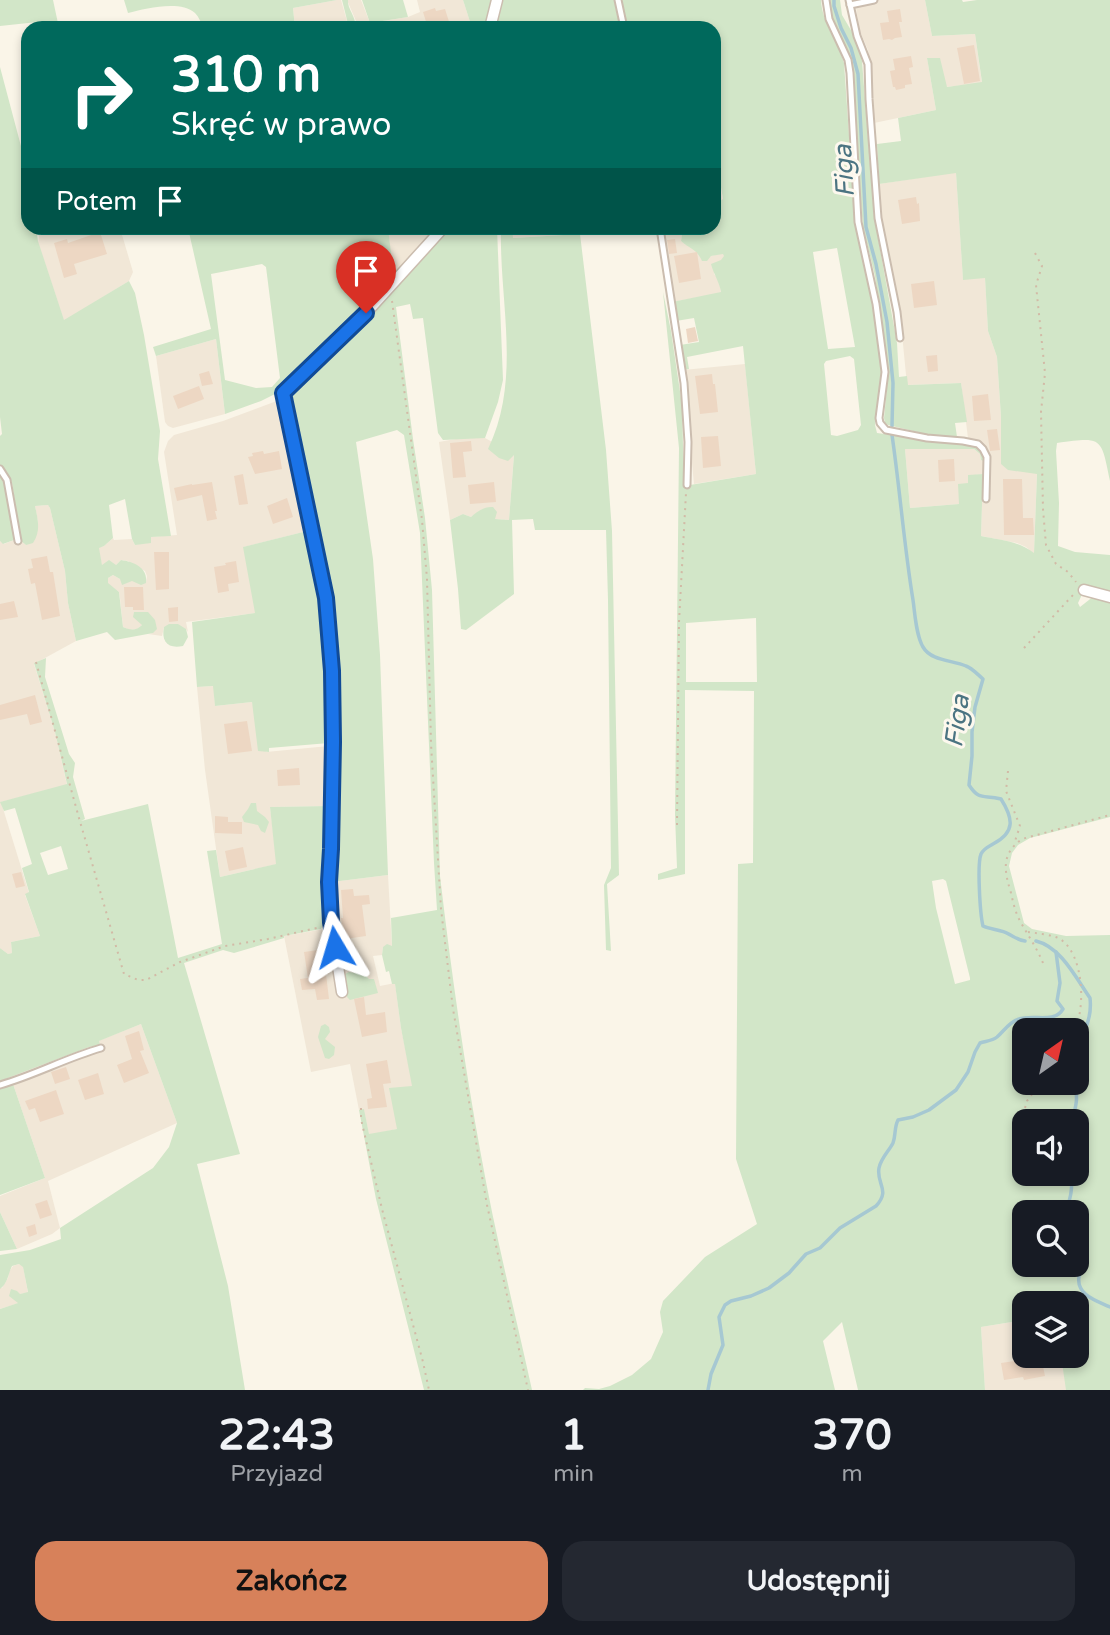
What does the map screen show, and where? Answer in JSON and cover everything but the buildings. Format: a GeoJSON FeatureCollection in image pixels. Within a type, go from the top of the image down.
{"type":"FeatureCollection","features":[{"type":"Feature","properties":{"kind":"street"},"geometry":{"type":"LineString","coordinates":[[492,21],[497,0]]}},
{"type":"Feature","properties":{"kind":"street"},"geometry":{"type":"LineString","coordinates":[[342,992],[331,924],[329,882],[333,780],[332,671],[326,598],[283,393],[366,313],[437,235]]}},
{"type":"Feature","properties":{"kind":"street"},"geometry":{"type":"LineString","coordinates":[[1084,590],[1110,597]]}},
{"type":"Feature","properties":{"kind":"lane"},"geometry":{"type":"LineString","coordinates":[[618,0],[622,21]]}},
{"type":"Feature","properties":{"kind":"lane"},"geometry":{"type":"LineString","coordinates":[[826,0],[829,19],[844,50],[850,73],[858,222],[876,304],[885,372],[880,423],[886,430],[978,444],[988,457],[986,499]]}},
{"type":"Feature","properties":{"kind":"lane"},"geometry":{"type":"LineString","coordinates":[[874,0],[849,2],[857,36],[868,64],[877,218],[900,338]]}},
{"type":"Feature","properties":{"kind":"lane"},"geometry":{"type":"LineString","coordinates":[[661,235],[684,383],[688,442],[687,485]]}},
{"type":"Feature","properties":{"kind":"lane"},"geometry":{"type":"LineString","coordinates":[[0,469],[6,480],[18,541]]}},
{"type":"Feature","properties":{"kind":"lane"},"geometry":{"type":"LineString","coordinates":[[0,1085],[21,1079],[73,1056],[101,1048]]}},
{"type":"Feature","properties":{"kind":"path"},"geometry":{"type":"LineString","coordinates":[[1024,648],[1071,596],[1084,590],[1068,572],[1056,564],[1046,545],[1042,509],[1041,412],[1045,373],[1037,285],[1042,266],[1035,253]]}},
{"type":"Feature","properties":{"kind":"path"},"geometry":{"type":"LineString","coordinates":[[390,286],[422,520],[427,579],[431,744],[440,909],[453,1009],[487,1205],[528,1390]]}},
{"type":"Feature","properties":{"kind":"path"},"geometry":{"type":"LineString","coordinates":[[677,825],[679,622],[687,485]]}},
{"type":"Feature","properties":{"kind":"path"},"geometry":{"type":"LineString","coordinates":[[36,662],[124,974],[138,980],[146,980],[180,962],[225,946],[331,924]]}},
{"type":"Feature","properties":{"kind":"path"},"geometry":{"type":"LineString","coordinates":[[1008,771],[1006,791],[1020,826],[1014,845]]}},
{"type":"Feature","properties":{"kind":"path"},"geometry":{"type":"LineString","coordinates":[[1043,964],[1017,916],[1007,880],[1005,863],[1008,853],[1022,839],[1110,815]]}},
{"type":"Feature","properties":{"kind":"path"},"geometry":{"type":"LineString","coordinates":[[1026,932],[1060,938],[1073,957],[1081,985],[1080,1018]]}},
{"type":"Feature","properties":{"kind":"path"},"geometry":{"type":"LineString","coordinates":[[1025,1108],[1031,1096]]}},
{"type":"Feature","properties":{"kind":"path"},"geometry":{"type":"LineString","coordinates":[[361,1108],[365,1138],[382,1209],[429,1390]]}},
{"type":"Feature","properties":{"kind":"shaded area"},"geometry":{"type":"Polygon","coordinates":[[[341,0],[347,21],[294,21],[293,8],[341,0]]]}},
{"type":"Feature","properties":{"kind":"shaded area"},"geometry":{"type":"Polygon","coordinates":[[[347,0],[361,0],[369,21],[356,21],[347,0]]]}},
{"type":"Feature","properties":{"kind":"shaded area"},"geometry":{"type":"Polygon","coordinates":[[[417,0],[463,0],[470,21],[383,21],[420,12],[417,0]]]}},
{"type":"Feature","properties":{"kind":"shaded area"},"geometry":{"type":"Polygon","coordinates":[[[855,0],[925,0],[932,36],[975,34],[982,83],[946,87],[927,58],[936,110],[874,123],[872,75],[868,50],[859,29],[855,0]]]}},
{"type":"Feature","properties":{"kind":"shaded area"},"geometry":{"type":"Polygon","coordinates":[[[956,172],[963,279],[985,277],[988,331],[997,357],[1001,464],[1037,473],[1034,554],[1017,543],[981,536],[983,474],[968,476],[968,483],[959,504],[910,508],[905,449],[974,449],[980,454],[981,460],[989,460],[988,450],[981,442],[968,438],[961,383],[907,385],[899,303],[883,237],[879,184],[956,172]]]}},
{"type":"Feature","properties":{"kind":"shaded area"},"geometry":{"type":"Polygon","coordinates":[[[122,235],[133,272],[129,281],[64,321],[38,243],[39,236],[122,235]]]}},
{"type":"Feature","properties":{"kind":"shaded area"},"geometry":{"type":"Polygon","coordinates":[[[389,235],[430,235],[393,275],[389,235]]]}},
{"type":"Feature","properties":{"kind":"shaded area"},"geometry":{"type":"Polygon","coordinates":[[[512,235],[563,235],[512,238],[512,235]]]}},
{"type":"Feature","properties":{"kind":"shaded area"},"geometry":{"type":"Polygon","coordinates":[[[662,235],[682,235],[681,241],[697,251],[703,261],[723,253],[725,256],[714,274],[719,280],[721,293],[672,302],[662,235]]]}},
{"type":"Feature","properties":{"kind":"shaded area"},"geometry":{"type":"Polygon","coordinates":[[[216,339],[225,414],[173,428],[168,426],[165,422],[156,356],[216,339]]]}},
{"type":"Feature","properties":{"kind":"shaded area"},"geometry":{"type":"Polygon","coordinates":[[[745,364],[756,474],[694,484],[683,370],[745,364]]]}},
{"type":"Feature","properties":{"kind":"shaded area"},"geometry":{"type":"Polygon","coordinates":[[[282,399],[307,531],[244,547],[256,613],[186,622],[188,632],[186,629],[164,627],[162,636],[148,634],[153,633],[142,625],[130,630],[123,627],[119,592],[108,584],[108,578],[113,575],[120,579],[146,583],[147,576],[145,571],[128,561],[121,560],[116,565],[102,566],[98,547],[104,546],[113,538],[132,539],[135,545],[150,537],[177,535],[164,452],[168,441],[174,435],[223,421],[282,399]]]}},
{"type":"Feature","properties":{"kind":"shaded area"},"geometry":{"type":"Polygon","coordinates":[[[485,438],[514,454],[509,520],[495,519],[480,511],[471,517],[463,514],[450,520],[439,442],[485,438]]]}},
{"type":"Feature","properties":{"kind":"shaded area"},"geometry":{"type":"Polygon","coordinates":[[[48,505],[65,571],[76,641],[34,664],[55,732],[67,785],[1,802],[29,893],[25,895],[40,936],[11,942],[12,953],[8,954],[0,948],[0,541],[4,544],[14,540],[21,541],[26,545],[38,522],[35,506],[48,505]]]}},
{"type":"Feature","properties":{"kind":"shaded area"},"geometry":{"type":"Polygon","coordinates":[[[214,686],[215,706],[252,702],[266,752],[329,746],[328,806],[270,807],[277,864],[220,877],[197,687],[214,686]]]}},
{"type":"Feature","properties":{"kind":"shaded area"},"geometry":{"type":"Polygon","coordinates":[[[388,875],[392,947],[383,947],[382,955],[373,956],[380,986],[395,983],[413,1086],[397,1129],[369,1135],[364,1110],[359,1110],[350,1064],[311,1072],[284,936],[335,927],[332,882],[388,875]]]}},
{"type":"Feature","properties":{"kind":"shaded area"},"geometry":{"type":"Polygon","coordinates":[[[141,1024],[177,1123],[48,1181],[60,1228],[17,1249],[0,1212],[0,1196],[45,1178],[13,1084],[101,1049],[98,1041],[141,1024]]]}},
{"type":"Feature","properties":{"kind":"shaded area"},"geometry":{"type":"Polygon","coordinates":[[[13,1266],[23,1266],[28,1293],[20,1294],[19,1303],[0,1309],[0,1288],[13,1266]]]}},
{"type":"Feature","properties":{"kind":"shaded area"},"geometry":{"type":"Polygon","coordinates":[[[1012,1322],[1012,1368],[1063,1368],[1067,1390],[985,1390],[981,1327],[1012,1322]]]}},
{"type":"Feature","properties":{"kind":"green space"},"geometry":{"type":"Polygon","coordinates":[[[0,0],[53,0],[58,21],[21,21],[21,24],[0,26],[0,0]]]}},
{"type":"Feature","properties":{"kind":"green space"},"geometry":{"type":"Polygon","coordinates":[[[124,0],[337,0],[293,8],[294,21],[200,21],[189,9],[172,6],[128,13],[124,0]]]}},
{"type":"Feature","properties":{"kind":"green space"},"geometry":{"type":"Polygon","coordinates":[[[342,0],[348,0],[355,20],[347,21],[342,0]]]}},
{"type":"Feature","properties":{"kind":"green space"},"geometry":{"type":"Polygon","coordinates":[[[362,0],[403,0],[408,17],[369,21],[362,0]]]}},
{"type":"Feature","properties":{"kind":"green space"},"geometry":{"type":"Polygon","coordinates":[[[463,0],[492,0],[488,21],[470,21],[463,0]]]}},
{"type":"Feature","properties":{"kind":"green space"},"geometry":{"type":"Polygon","coordinates":[[[499,0],[614,0],[618,21],[496,21],[499,0]]]}},
{"type":"Feature","properties":{"kind":"green space"},"geometry":{"type":"Polygon","coordinates":[[[821,0],[824,16],[844,63],[855,222],[874,306],[882,372],[875,425],[877,433],[976,446],[983,453],[984,461],[974,449],[905,449],[910,508],[959,504],[958,484],[968,483],[968,475],[983,474],[981,536],[1016,543],[1034,553],[1037,474],[1008,470],[1001,464],[997,357],[988,331],[985,278],[963,280],[956,173],[879,184],[877,144],[901,141],[898,118],[936,110],[927,58],[940,58],[947,87],[982,82],[975,34],[932,36],[925,0],[1110,0],[1110,481],[1104,455],[1097,443],[1083,440],[1057,443],[1056,451],[1058,546],[1075,552],[1110,555],[1110,593],[1086,586],[1078,603],[1080,607],[1094,596],[1110,600],[1110,817],[1030,838],[1018,845],[1012,853],[1009,866],[1024,923],[1032,929],[1066,936],[1110,935],[1110,1390],[1066,1390],[1063,1368],[1089,1368],[1089,1291],[1012,1291],[1012,1322],[981,1327],[985,1390],[858,1390],[842,1322],[823,1341],[835,1390],[583,1390],[610,1386],[632,1375],[651,1359],[663,1332],[660,1312],[663,1301],[705,1257],[757,1224],[736,1159],[738,864],[753,863],[754,691],[685,690],[685,874],[658,880],[658,874],[677,868],[675,815],[679,448],[663,292],[682,405],[684,486],[756,474],[743,346],[687,357],[689,369],[683,370],[680,345],[699,342],[694,318],[676,321],[672,302],[721,292],[711,264],[721,260],[723,254],[702,261],[695,251],[681,241],[682,235],[721,235],[721,21],[624,21],[620,1],[821,0]],[[837,248],[813,252],[828,349],[855,347],[837,248]],[[850,356],[826,361],[824,364],[831,435],[858,430],[861,425],[854,359],[850,356]],[[756,618],[686,623],[686,682],[757,682],[756,618]],[[932,881],[955,984],[970,980],[946,881],[932,881]]]}},
{"type":"Feature","properties":{"kind":"green space"},"geometry":{"type":"Polygon","coordinates":[[[830,0],[840,0],[842,15],[855,37],[862,61],[874,216],[897,343],[899,377],[907,376],[908,385],[961,383],[967,422],[955,423],[957,437],[930,435],[885,423],[888,377],[875,276],[863,227],[851,61],[833,23],[830,0]]]}},
{"type":"Feature","properties":{"kind":"green space"},"geometry":{"type":"Polygon","coordinates":[[[0,67],[21,146],[21,235],[37,235],[64,320],[129,281],[135,293],[160,431],[158,459],[171,536],[151,537],[151,543],[135,545],[125,499],[109,505],[113,538],[99,548],[102,565],[109,560],[116,565],[121,560],[136,564],[145,573],[146,583],[141,585],[132,581],[122,585],[120,579],[113,575],[108,578],[108,583],[119,592],[123,627],[140,627],[142,625],[133,617],[134,612],[148,612],[155,620],[157,629],[153,633],[115,640],[107,632],[76,641],[65,571],[48,505],[35,506],[38,530],[33,543],[26,545],[21,541],[12,483],[0,465],[0,67]]]}},
{"type":"Feature","properties":{"kind":"green space"},"geometry":{"type":"Polygon","coordinates":[[[190,235],[389,235],[394,277],[277,393],[261,401],[225,414],[216,339],[156,356],[153,347],[211,329],[190,235]],[[262,264],[211,274],[225,380],[256,388],[272,387],[280,378],[266,267],[262,264]]]}},
{"type":"Feature","properties":{"kind":"green space"},"geometry":{"type":"Polygon","coordinates":[[[438,235],[497,235],[503,380],[485,438],[443,440],[438,433],[423,318],[413,319],[410,304],[396,307],[425,518],[432,590],[440,876],[444,911],[463,1051],[481,1155],[532,1390],[424,1390],[376,1199],[359,1110],[364,1109],[369,1134],[397,1129],[389,1088],[412,1086],[395,984],[392,984],[389,971],[386,972],[383,947],[387,944],[392,946],[391,918],[437,910],[420,533],[404,435],[397,430],[356,442],[373,559],[380,655],[388,875],[332,882],[335,672],[290,407],[290,392],[438,235]]]}},
{"type":"Feature","properties":{"kind":"green space"},"geometry":{"type":"Polygon","coordinates":[[[501,235],[513,235],[513,238],[580,235],[606,450],[612,531],[619,875],[607,884],[611,951],[606,950],[604,885],[611,868],[606,530],[535,530],[533,519],[512,520],[514,594],[466,630],[461,629],[450,520],[463,514],[471,517],[481,510],[493,507],[497,512],[495,519],[509,520],[514,455],[508,461],[488,449],[498,422],[507,368],[501,235]]]}},
{"type":"Feature","properties":{"kind":"green space"},"geometry":{"type":"Polygon","coordinates":[[[0,473],[6,491],[14,540],[3,544],[0,541],[0,473]]]}},
{"type":"Feature","properties":{"kind":"green space"},"geometry":{"type":"Polygon","coordinates":[[[307,531],[322,603],[328,655],[329,743],[269,748],[269,752],[258,751],[252,702],[215,706],[213,686],[197,687],[192,622],[255,613],[243,547],[307,531]]]}},
{"type":"Feature","properties":{"kind":"green space"},"geometry":{"type":"Polygon","coordinates":[[[178,624],[186,629],[188,637],[183,646],[170,645],[165,640],[164,627],[178,624]]]}},
{"type":"Feature","properties":{"kind":"green space"},"geometry":{"type":"Polygon","coordinates":[[[46,658],[45,677],[69,754],[75,763],[73,777],[85,819],[81,821],[148,804],[178,958],[222,944],[207,851],[216,850],[220,877],[276,864],[270,807],[328,806],[328,915],[321,929],[284,936],[234,953],[223,950],[184,963],[240,1154],[197,1164],[228,1286],[245,1390],[0,1390],[0,1309],[18,1303],[9,1296],[11,1289],[20,1294],[28,1292],[23,1267],[19,1264],[12,1266],[0,1289],[0,1255],[30,1250],[61,1239],[60,1228],[153,1168],[169,1147],[177,1123],[141,1024],[99,1041],[100,1045],[0,1081],[0,948],[8,954],[12,953],[11,942],[40,936],[25,894],[29,892],[22,868],[32,864],[15,808],[4,811],[0,802],[67,784],[55,732],[34,663],[46,658]],[[61,846],[40,853],[48,875],[68,869],[61,846]]]}},
{"type":"Feature","properties":{"kind":"green space"},"geometry":{"type":"Polygon","coordinates":[[[251,803],[256,803],[257,811],[269,822],[265,833],[258,825],[244,822],[242,817],[251,803]]]}},
{"type":"Feature","properties":{"kind":"green space"},"geometry":{"type":"Polygon","coordinates":[[[362,972],[369,979],[374,979],[378,993],[350,1000],[343,975],[362,972]]]}},
{"type":"Feature","properties":{"kind":"green space"},"geometry":{"type":"Polygon","coordinates":[[[325,1024],[330,1032],[325,1039],[335,1047],[334,1055],[329,1059],[325,1058],[318,1037],[321,1026],[325,1024]]]}},
{"type":"Feature","properties":{"kind":"green space"},"geometry":{"type":"Polygon","coordinates":[[[13,1084],[45,1178],[0,1195],[0,1089],[13,1084]]]}},
{"type":"Feature","properties":{"kind":"green space"},"geometry":{"type":"Polygon","coordinates":[[[0,1212],[17,1249],[0,1251],[0,1212]]]}},
{"type":"Feature","properties":{"kind":"waterway","name":"Figa"},"geometry":{"type":"LineString","coordinates":[[834,0],[858,74],[866,227],[887,322],[893,383],[892,426]]}},
{"type":"Feature","properties":{"kind":"waterway","name":"Figa"},"geometry":{"type":"LineString","coordinates":[[892,435],[919,637],[923,647],[931,655],[968,667],[983,679],[975,707],[969,785],[979,796],[1001,799],[1010,818],[1006,835],[981,854],[979,889],[983,926],[1025,941]]}},
{"type":"Feature","properties":{"kind":"waterway","name":"Figa"},"geometry":{"type":"LineString","coordinates":[[1036,941],[1045,944],[1060,956],[1073,973],[1090,998],[1089,1018]]}},
{"type":"Feature","properties":{"kind":"waterway"},"geometry":{"type":"LineString","coordinates":[[708,1390],[711,1374],[723,1345],[719,1317],[725,1305],[769,1288],[789,1273],[806,1254],[820,1248],[840,1228],[876,1206],[883,1191],[879,1168],[893,1143],[898,1120],[929,1110],[956,1090],[968,1072],[980,1043],[995,1038],[1016,1020],[1054,1016],[1063,1009],[1057,1001],[1060,983],[1056,952]]}},
{"type":"Feature","properties":{"kind":"waterway","name":"Figa"},"geometry":{"type":"LineString","coordinates":[[1075,1109],[1077,1096]]}},
{"type":"Feature","properties":{"kind":"waterway","name":"Figa"},"geometry":{"type":"LineString","coordinates":[[1070,1200],[1071,1186]]}},
{"type":"Feature","properties":{"kind":"waterway","name":"Figa"},"geometry":{"type":"LineString","coordinates":[[1079,1277],[1084,1293],[1110,1307]]}},
{"type":"Feature","properties":{"kind":"route"},"geometry":{"type":"LineString","coordinates":[[335,947],[329,882],[333,742],[332,671],[326,598],[283,393],[366,313]]}}]}
